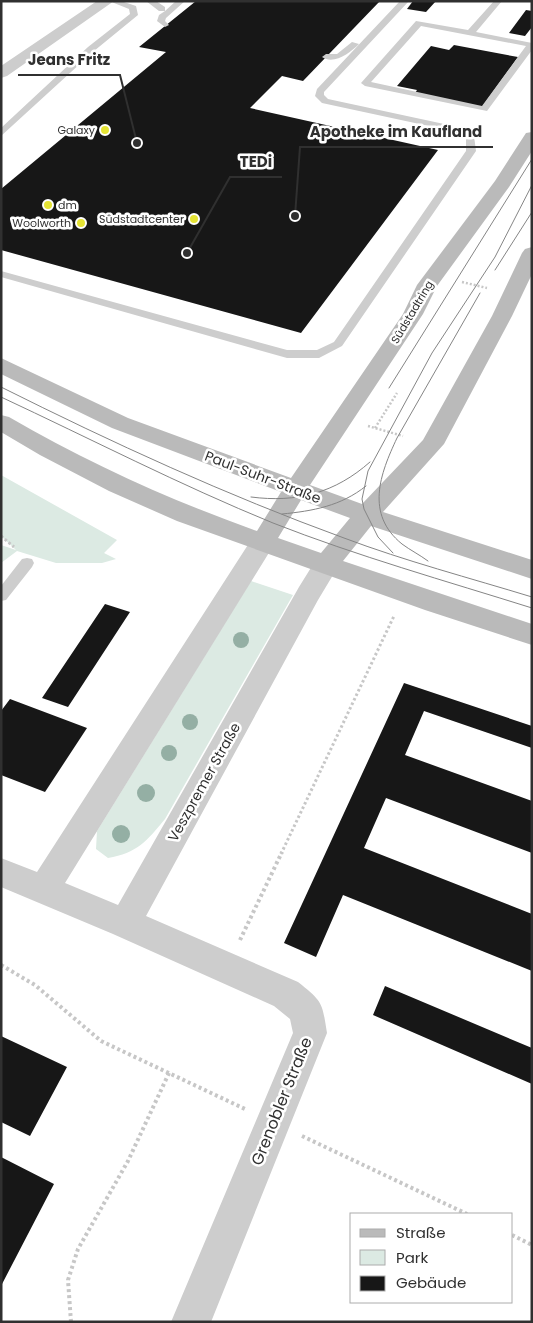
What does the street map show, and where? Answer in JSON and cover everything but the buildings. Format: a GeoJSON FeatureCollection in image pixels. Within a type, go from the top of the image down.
{"type":"FeatureCollection","features":[{"type":"Feature","properties":{"kind":"street"},"geometry":{"type":"LineString","coordinates":[[1,73],[107,1]]}},
{"type":"Feature","properties":{"kind":"street","name":"Südstadtring"},"geometry":{"type":"LineString","coordinates":[[262,543],[295,490],[413,314],[427,285],[503,183],[532,137]]}},
{"type":"Feature","properties":{"kind":"street"},"geometry":{"type":"LineString","coordinates":[[326,565],[366,515],[432,444],[531,259]]}},
{"type":"Feature","properties":{"kind":"street","name":"Paul-Suhr-Straße"},"geometry":{"type":"LineString","coordinates":[[1,365],[120,423],[295,490],[532,570]]}},
{"type":"Feature","properties":{"kind":"street"},"geometry":{"type":"LineString","coordinates":[[1,422],[48,450],[117,485],[186,515],[262,543],[532,635]]}},
{"type":"Feature","properties":{"kind":"street"},"geometry":{"type":"LineString","coordinates":[[44,889],[262,543]]}},
{"type":"Feature","properties":{"kind":"street","name":"Veszpremer Straße"},"geometry":{"type":"LineString","coordinates":[[125,923],[326,565]]}},
{"type":"Feature","properties":{"kind":"street"},"geometry":{"type":"LineString","coordinates":[[1,872],[125,923]]}},
{"type":"Feature","properties":{"kind":"street","name":"Grenobler Straße"},"geometry":{"type":"LineString","coordinates":[[125,923],[286,994],[306,1010],[310,1033],[191,1322]]}},
{"type":"Feature","properties":{"kind":"lane"},"geometry":{"type":"LineString","coordinates":[[1,133],[91,49],[134,15],[133,8],[112,1]]}},
{"type":"Feature","properties":{"kind":"lane"},"geometry":{"type":"LineString","coordinates":[[150,1],[162,9]]}},
{"type":"Feature","properties":{"kind":"lane"},"geometry":{"type":"LineString","coordinates":[[165,26],[161,21],[162,17],[181,1]]}},
{"type":"Feature","properties":{"kind":"lane"},"geometry":{"type":"LineString","coordinates":[[326,57],[339,56],[348,50],[395,1]]}},
{"type":"Feature","properties":{"kind":"lane"},"geometry":{"type":"LineString","coordinates":[[1,274],[287,354],[319,354],[338,344],[471,151],[471,138],[455,129],[325,101],[319,96],[320,91],[405,1]]}},
{"type":"Feature","properties":{"kind":"lane"},"geometry":{"type":"LineString","coordinates":[[470,33],[498,1]]}},
{"type":"Feature","properties":{"kind":"lane"},"geometry":{"type":"LineString","coordinates":[[419,23],[470,33],[530,45],[528,54],[484,109],[365,83],[419,23]]}},
{"type":"Feature","properties":{"kind":"lane"},"geometry":{"type":"LineString","coordinates":[[1,596],[27,563]]}},
{"type":"Feature","properties":{"kind":"path"},"geometry":{"type":"LineString","coordinates":[[463,288],[466,283]]}},
{"type":"Feature","properties":{"kind":"path"},"geometry":{"type":"LineString","coordinates":[[375,428],[397,393]]}},
{"type":"Feature","properties":{"kind":"path"},"geometry":{"type":"LineString","coordinates":[[344,418],[432,444]]}},
{"type":"Feature","properties":{"kind":"path"},"geometry":{"type":"LineString","coordinates":[[227,967],[394,615]]}},
{"type":"Feature","properties":{"kind":"path"},"geometry":{"type":"LineString","coordinates":[[1,966],[34,984],[101,1041],[466,1213]]}},
{"type":"Feature","properties":{"kind":"path"},"geometry":{"type":"LineString","coordinates":[[71,1322],[68,1280],[78,1249],[128,1161],[170,1073]]}},
{"type":"Feature","properties":{"kind":"path"},"geometry":{"type":"LineString","coordinates":[[513,1236],[532,1245]]}},
{"type":"Feature","properties":{"kind":"green space"},"geometry":{"type":"Polygon","coordinates":[[[1,475],[117,540],[104,553],[116,559],[102,563],[56,563],[17,551],[1,563],[1,545],[16,550],[1,536],[1,475]]]}},
{"type":"Feature","properties":{"kind":"green space"},"geometry":{"type":"Polygon","coordinates":[[[251,581],[293,595],[165,819],[141,845],[127,853],[108,858],[96,849],[97,831],[251,581]]]}},
{"type":"Feature","properties":{"kind":"tram line"},"geometry":{"type":"LineString","coordinates":[[389,388],[532,159]]}},
{"type":"Feature","properties":{"kind":"tram line"},"geometry":{"type":"LineString","coordinates":[[365,487],[368,471],[432,353],[495,257],[532,185]]}},
{"type":"Feature","properties":{"kind":"tram line"},"geometry":{"type":"LineString","coordinates":[[495,270],[532,212]]}},
{"type":"Feature","properties":{"kind":"tram line"},"geometry":{"type":"LineString","coordinates":[[428,561],[402,544],[390,532],[383,520],[379,493],[381,479],[397,438],[480,293]]}},
{"type":"Feature","properties":{"kind":"tram line"},"geometry":{"type":"LineString","coordinates":[[1,387],[85,428],[256,504],[390,554],[532,597]]}},
{"type":"Feature","properties":{"kind":"tram line"},"geometry":{"type":"LineString","coordinates":[[1,397],[170,478],[273,523],[369,557],[532,608]]}},
{"type":"Feature","properties":{"kind":"tram line"},"geometry":{"type":"LineString","coordinates":[[251,497],[284,498],[300,497],[315,493],[343,481],[357,473],[370,462]]}},
{"type":"Feature","properties":{"kind":"tram line"},"geometry":{"type":"LineString","coordinates":[[282,514],[305,511],[337,503],[365,487]]}},
{"type":"Feature","properties":{"kind":"tram line"},"geometry":{"type":"LineString","coordinates":[[365,487],[362,499],[364,509],[378,537],[393,553]]}},
{"type":"Feature","properties":{"kind":"place","name":"Galaxy"},"geometry":{"type":"Point","coordinates":[105,130]}},
{"type":"Feature","properties":{"kind":"place","name":"Jeans Fritz"},"geometry":{"type":"Point","coordinates":[137,143]}},
{"type":"Feature","properties":{"kind":"place","name":"dm"},"geometry":{"type":"Point","coordinates":[48,205]}},
{"type":"Feature","properties":{"kind":"place","name":"Apotheke im Kaufland"},"geometry":{"type":"Point","coordinates":[295,216]}},
{"type":"Feature","properties":{"kind":"place","name":"Südstadtcenter"},"geometry":{"type":"Point","coordinates":[194,219]}},
{"type":"Feature","properties":{"kind":"place","name":"Woolworth"},"geometry":{"type":"Point","coordinates":[81,223]}},
{"type":"Feature","properties":{"kind":"place","name":"TEDi"},"geometry":{"type":"Point","coordinates":[187,253]}}]}
